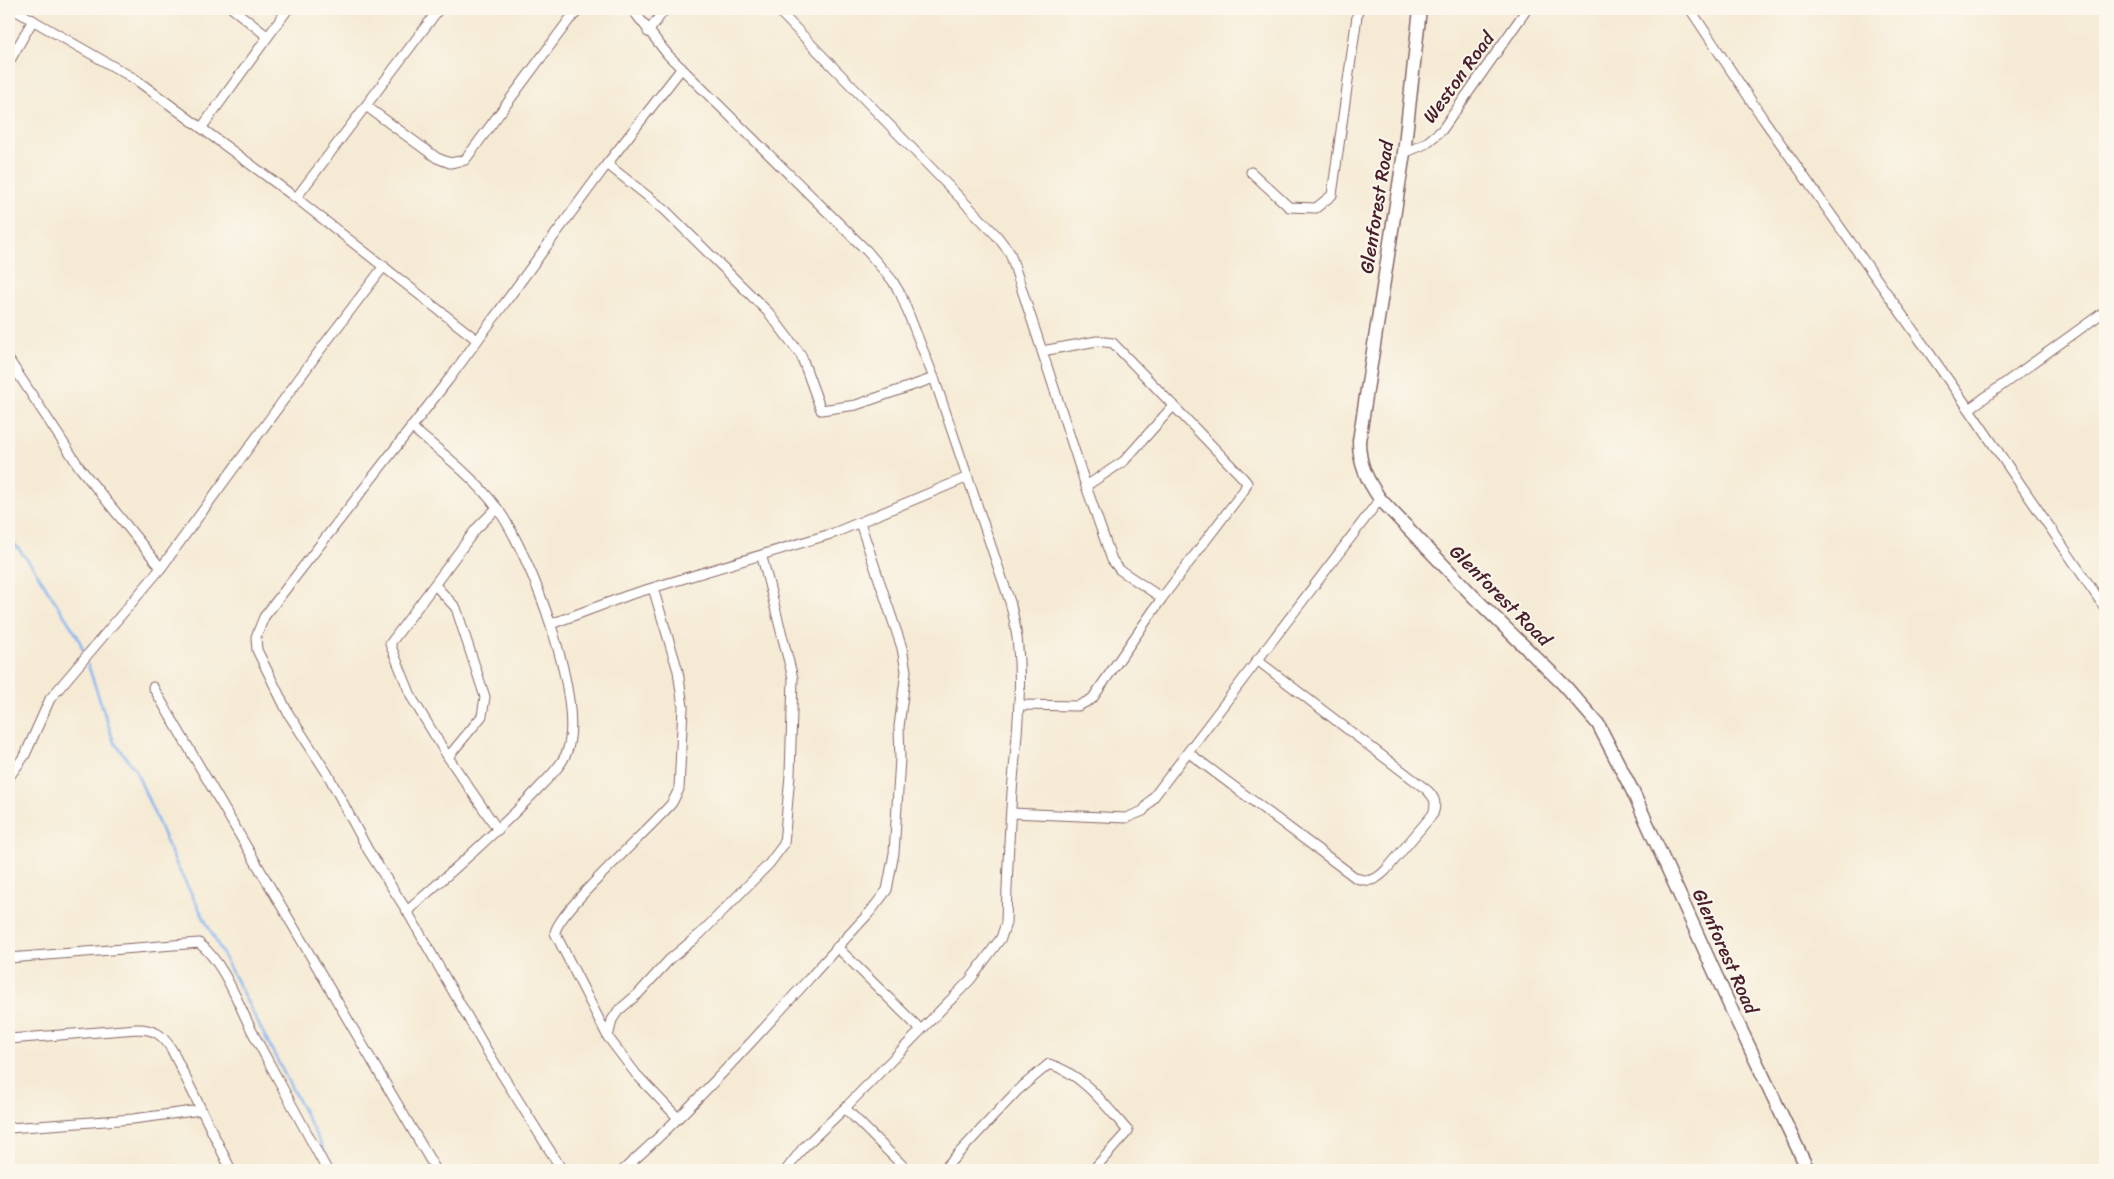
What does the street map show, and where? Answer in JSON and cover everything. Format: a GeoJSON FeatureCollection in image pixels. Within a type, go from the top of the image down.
{"type":"FeatureCollection","features":[{"type":"Feature","properties":{"kind":"street"},"geometry":{"type":"LineString","coordinates":[[13,9],[127,74],[202,127],[384,266],[477,340]]}},
{"type":"Feature","properties":{"kind":"street"},"geometry":{"type":"LineString","coordinates":[[234,9],[267,36]]}},
{"type":"Feature","properties":{"kind":"street"},"geometry":{"type":"LineString","coordinates":[[202,127],[288,9]]}},
{"type":"Feature","properties":{"kind":"street"},"geometry":{"type":"LineString","coordinates":[[296,198],[438,9]]}},
{"type":"Feature","properties":{"kind":"street"},"geometry":{"type":"LineString","coordinates":[[366,106],[437,158],[450,163],[465,160],[569,20],[580,9]]}},
{"type":"Feature","properties":{"kind":"street"},"geometry":{"type":"LineString","coordinates":[[632,9],[648,32],[682,68],[880,265],[901,295],[934,378],[968,477],[1015,620],[1018,636],[1019,705],[1011,813],[1006,922],[1001,938],[970,980],[845,1108],[803,1148],[786,1170]]}},
{"type":"Feature","properties":{"kind":"street"},"geometry":{"type":"LineString","coordinates":[[648,32],[665,9]]}},
{"type":"Feature","properties":{"kind":"street"},"geometry":{"type":"LineString","coordinates":[[777,9],[1004,245],[1014,262],[1086,486],[1115,565],[1162,598]]}},
{"type":"Feature","properties":{"kind":"street"},"geometry":{"type":"LineString","coordinates":[[1251,172],[1288,207],[1316,208],[1332,196],[1358,9]]}},
{"type":"Feature","properties":{"kind":"street","name":"Glenforest Road"},"geometry":{"type":"LineString","coordinates":[[1420,9],[1404,153],[1359,441],[1362,466],[1371,486],[1380,499],[1476,599],[1564,685],[1598,724],[1632,790],[1734,1016],[1808,1170]]}},
{"type":"Feature","properties":{"kind":"street","name":"Weston Road"},"geometry":{"type":"LineString","coordinates":[[1404,153],[1425,144],[1442,130],[1527,9]]}},
{"type":"Feature","properties":{"kind":"street"},"geometry":{"type":"LineString","coordinates":[[1690,9],[1754,106],[1969,409],[2105,608]]}},
{"type":"Feature","properties":{"kind":"street"},"geometry":{"type":"LineString","coordinates":[[9,62],[33,20]]}},
{"type":"Feature","properties":{"kind":"street"},"geometry":{"type":"LineString","coordinates":[[562,1170],[486,1049],[407,911],[368,850],[310,744],[288,713],[257,650],[256,642],[264,618],[477,340],[607,164],[682,68]]}},
{"type":"Feature","properties":{"kind":"street"},"geometry":{"type":"LineString","coordinates":[[607,164],[665,210],[769,313],[801,355],[821,410],[856,405],[934,378]]}},
{"type":"Feature","properties":{"kind":"street"},"geometry":{"type":"LineString","coordinates":[[9,777],[25,755],[50,699],[162,568],[320,350],[384,266]]}},
{"type":"Feature","properties":{"kind":"street"},"geometry":{"type":"LineString","coordinates":[[1969,409],[2105,311]]}},
{"type":"Feature","properties":{"kind":"street"},"geometry":{"type":"LineString","coordinates":[[1019,705],[1078,706],[1088,702],[1162,598],[1244,490],[1246,483],[1116,346],[1108,341],[1042,351]]}},
{"type":"Feature","properties":{"kind":"street"},"geometry":{"type":"LineString","coordinates":[[9,360],[80,468],[162,568]]}},
{"type":"Feature","properties":{"kind":"street"},"geometry":{"type":"LineString","coordinates":[[1086,486],[1124,462],[1174,405]]}},
{"type":"Feature","properties":{"kind":"street"},"geometry":{"type":"LineString","coordinates":[[407,911],[498,830],[552,773],[566,756],[572,730],[571,709],[551,624],[534,576],[515,536],[497,508],[476,484],[411,427]]}},
{"type":"Feature","properties":{"kind":"street"},"geometry":{"type":"LineString","coordinates":[[551,624],[629,595],[762,556],[860,523],[968,477]]}},
{"type":"Feature","properties":{"kind":"street"},"geometry":{"type":"LineString","coordinates":[[1011,813],[1126,818],[1136,815],[1147,807],[1380,499]]}},
{"type":"Feature","properties":{"kind":"street"},"geometry":{"type":"LineString","coordinates":[[497,508],[476,529],[390,644],[412,698],[448,757],[498,830]]}},
{"type":"Feature","properties":{"kind":"street"},"geometry":{"type":"LineString","coordinates":[[622,1170],[678,1118],[837,947],[887,890],[894,853],[900,759],[899,728],[906,681],[902,648],[860,523]]}},
{"type":"Feature","properties":{"kind":"street"},"geometry":{"type":"LineString","coordinates":[[608,1037],[612,1020],[618,1011],[639,993],[669,960],[700,934],[769,864],[784,844],[790,775],[793,678],[762,556]]}},
{"type":"Feature","properties":{"kind":"street"},"geometry":{"type":"LineString","coordinates":[[435,585],[456,608],[485,697],[482,716],[448,757]]}},
{"type":"Feature","properties":{"kind":"street"},"geometry":{"type":"LineString","coordinates":[[653,588],[678,671],[683,707],[678,789],[672,803],[658,819],[592,884],[556,927],[556,938],[608,1037],[636,1074],[678,1118]]}},
{"type":"Feature","properties":{"kind":"street"},"geometry":{"type":"LineString","coordinates":[[1189,753],[1356,878],[1363,881],[1371,881],[1378,878],[1433,814],[1436,805],[1434,797],[1427,790],[1257,660]]}},
{"type":"Feature","properties":{"kind":"street"},"geometry":{"type":"LineString","coordinates":[[153,688],[436,1170]]}},
{"type":"Feature","properties":{"kind":"street"},"geometry":{"type":"LineString","coordinates":[[9,958],[199,943],[210,955],[237,999],[252,1033],[327,1170]]}},
{"type":"Feature","properties":{"kind":"street"},"geometry":{"type":"LineString","coordinates":[[837,947],[920,1030]]}},
{"type":"Feature","properties":{"kind":"street"},"geometry":{"type":"LineString","coordinates":[[9,1039],[137,1029],[154,1030],[165,1038],[172,1050],[231,1170]]}},
{"type":"Feature","properties":{"kind":"street"},"geometry":{"type":"LineString","coordinates":[[942,1170],[1018,1090],[1049,1064],[1063,1068],[1096,1095],[1128,1131],[1093,1170]]}},
{"type":"Feature","properties":{"kind":"street"},"geometry":{"type":"LineString","coordinates":[[845,1108],[907,1170]]}},
{"type":"Feature","properties":{"kind":"street"},"geometry":{"type":"LineString","coordinates":[[9,1128],[132,1119],[201,1110]]}},
{"type":"Feature","properties":{"kind":"waterway"},"geometry":{"type":"LineString","coordinates":[[9,537],[33,567],[78,637],[83,650]]}},
{"type":"Feature","properties":{"kind":"waterway"},"geometry":{"type":"LineString","coordinates":[[88,665],[114,742],[135,769],[177,866],[334,1170]]}}]}
